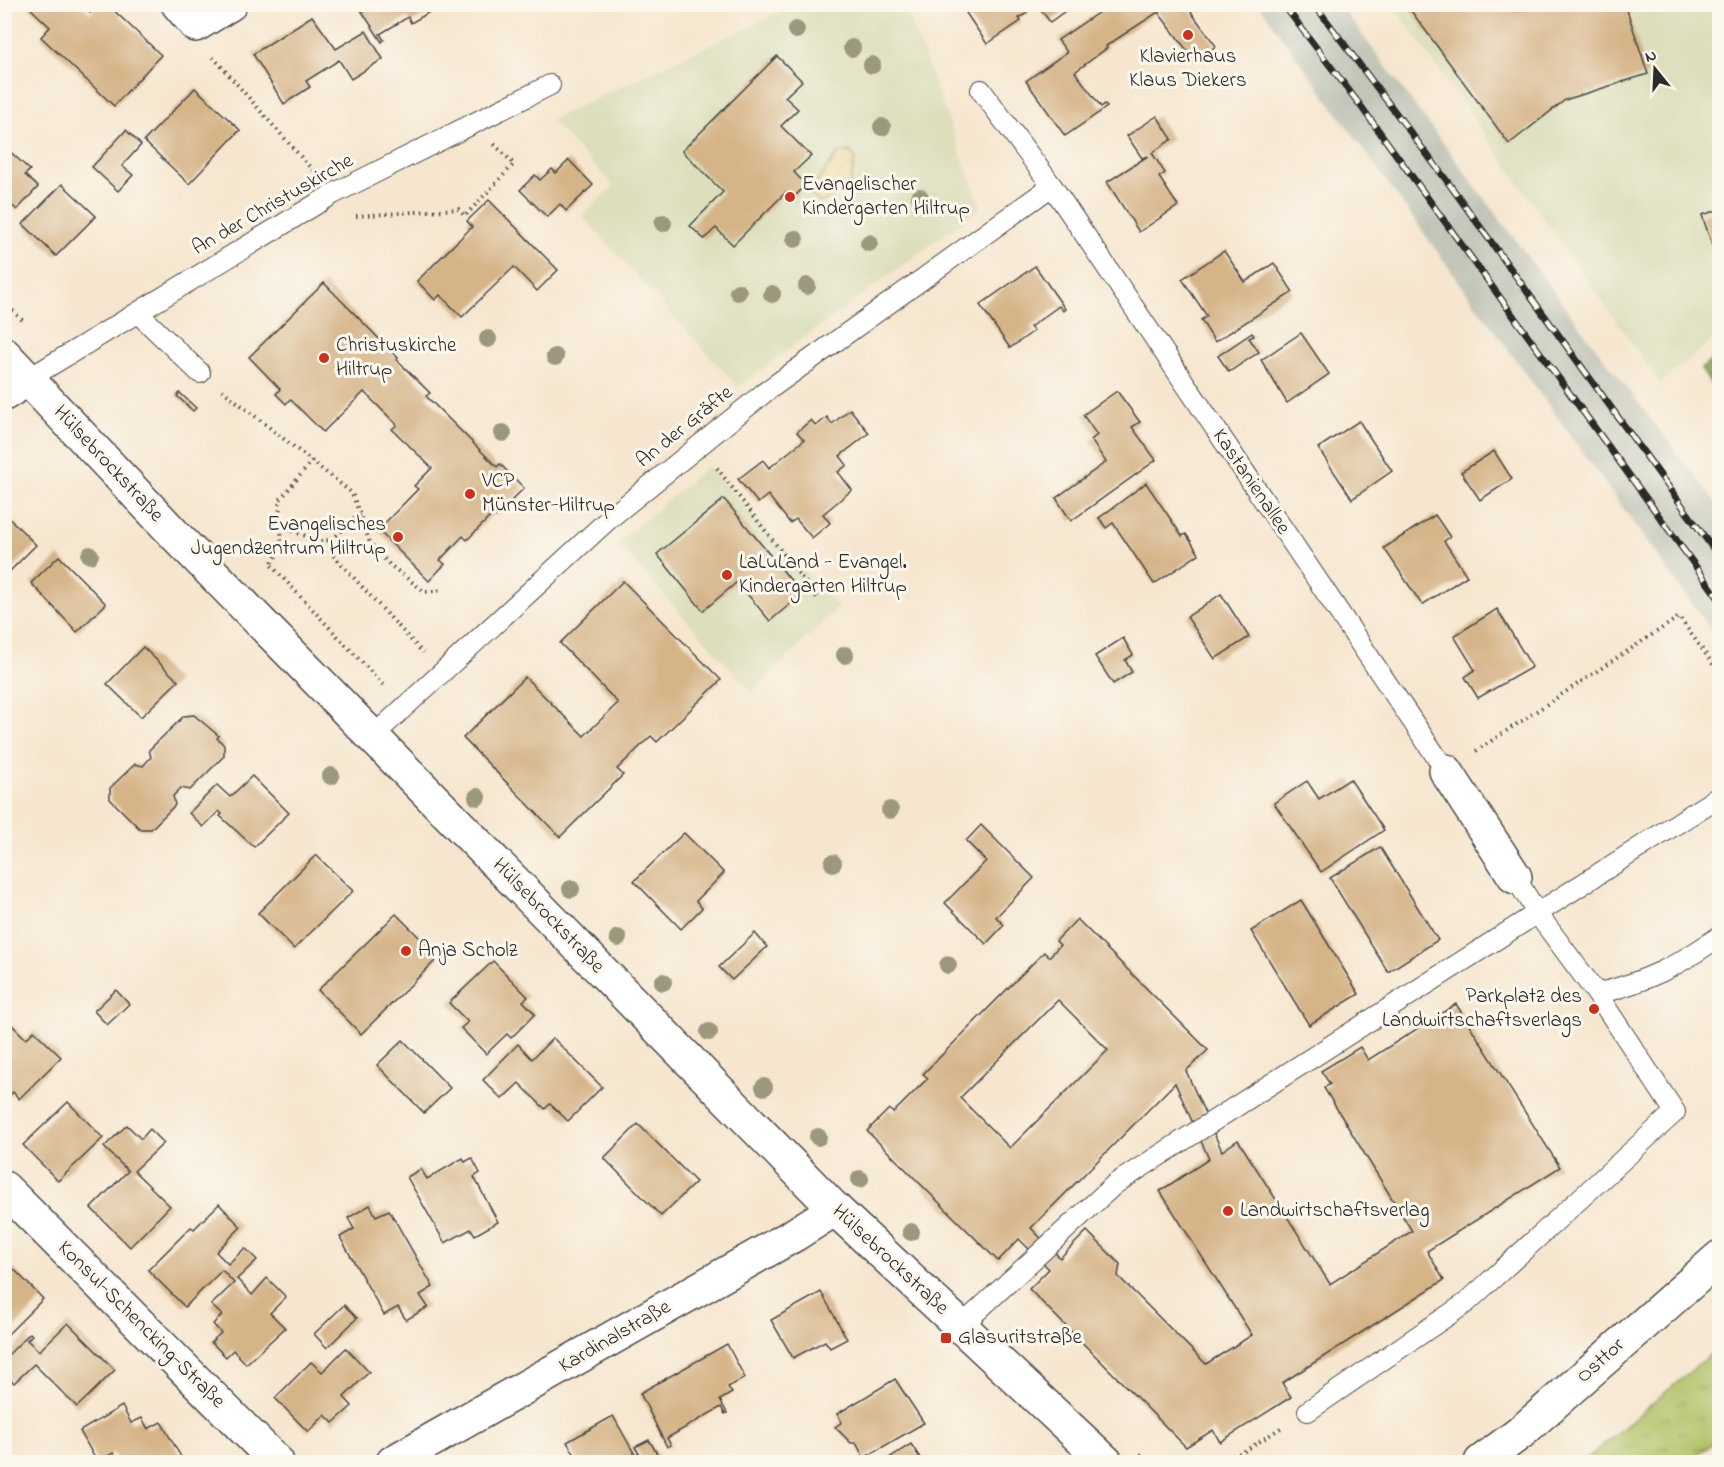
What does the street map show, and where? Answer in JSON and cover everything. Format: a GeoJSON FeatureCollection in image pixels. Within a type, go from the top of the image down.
{"type":"FeatureCollection","features":[{"type":"Feature","properties":{"kind":"street"},"geometry":{"type":"LineString","coordinates":[[187,15],[230,4]]}},
{"type":"Feature","properties":{"kind":"street","name":"Hülsebrockstraße"},"geometry":{"type":"LineString","coordinates":[[4,354],[16,386],[177,537],[835,1209],[1106,1462]]}},
{"type":"Feature","properties":{"kind":"street","name":"Kastanienallee"},"geometry":{"type":"LineString","coordinates":[[1446,771],[1515,877]]}},
{"type":"Feature","properties":{"kind":"street","name":"Konsul-Schencking-Straße"},"geometry":{"type":"LineString","coordinates":[[4,1188],[277,1462]]}},
{"type":"Feature","properties":{"kind":"street","name":"Kardinalstraße"},"geometry":{"type":"LineString","coordinates":[[393,1462],[794,1235],[835,1209]]}},
{"type":"Feature","properties":{"kind":"street","name":"Osttor"},"geometry":{"type":"LineString","coordinates":[[1481,1462],[1520,1433],[1719,1257]]}},
{"type":"Feature","properties":{"kind":"lane","name":"An der Christuskirche"},"geometry":{"type":"LineString","coordinates":[[16,386],[333,194],[550,85]]}},
{"type":"Feature","properties":{"kind":"lane","name":"Kastanienallee"},"geometry":{"type":"LineString","coordinates":[[981,90],[1052,186],[1446,771]]}},
{"type":"Feature","properties":{"kind":"lane","name":"An der Gräfte"},"geometry":{"type":"LineString","coordinates":[[373,736],[610,518],[764,393],[1052,186]]}},
{"type":"Feature","properties":{"kind":"lane"},"geometry":{"type":"LineString","coordinates":[[138,313],[200,373]]}},
{"type":"Feature","properties":{"kind":"lane"},"geometry":{"type":"LineString","coordinates":[[961,1326],[1115,1184],[1719,796]]}},
{"type":"Feature","properties":{"kind":"lane"},"geometry":{"type":"LineString","coordinates":[[1308,1411],[1466,1303],[1675,1112],[1597,994],[1537,913],[1515,877]]}},
{"type":"Feature","properties":{"kind":"lane"},"geometry":{"type":"LineString","coordinates":[[1597,994],[1652,977],[1679,965],[1719,936]]}},
{"type":"Feature","properties":{"kind":"path"},"geometry":{"type":"LineString","coordinates":[[187,15],[203,45],[352,217],[458,209],[465,216],[514,164],[474,123]]}},
{"type":"Feature","properties":{"kind":"path"},"geometry":{"type":"LineString","coordinates":[[200,373],[352,493],[369,543],[390,565],[425,592],[442,590]]}},
{"type":"Feature","properties":{"kind":"path"},"geometry":{"type":"LineString","coordinates":[[700,446],[818,598]]}},
{"type":"Feature","properties":{"kind":"path"},"geometry":{"type":"LineString","coordinates":[[312,461],[279,501],[281,527],[277,558],[270,564],[404,708]]}},
{"type":"Feature","properties":{"kind":"path"},"geometry":{"type":"LineString","coordinates":[[281,527],[320,541],[332,540],[359,514]]}},
{"type":"Feature","properties":{"kind":"path"},"geometry":{"type":"LineString","coordinates":[[332,540],[331,553],[442,673]]}},
{"type":"Feature","properties":{"kind":"path"},"geometry":{"type":"LineString","coordinates":[[1446,771],[1679,617],[1719,674]]}},
{"type":"Feature","properties":{"kind":"path"},"geometry":{"type":"LineString","coordinates":[[1216,1462],[1243,1452],[1308,1411]]}},
{"type":"Feature","properties":{"kind":"shaded area","name":"Evangelischer Kindergarten Hiltrup"},"geometry":{"type":"Polygon","coordinates":[[[795,5],[905,5],[981,207],[738,387],[582,216],[614,186],[550,120],[795,5]]]}},
{"type":"Feature","properties":{"kind":"shaded area"},"geometry":{"type":"Polygon","coordinates":[[[1259,5],[1340,5],[1593,344],[1719,507],[1719,641],[1259,5]]]}},
{"type":"Feature","properties":{"kind":"shaded area"},"geometry":{"type":"Polygon","coordinates":[[[1393,5],[1719,5],[1719,335],[1660,383],[1393,5]]]}},
{"type":"Feature","properties":{"kind":"shaded area","name":"LaLuLand - Evangel. Kindergarten Hiltrup"},"geometry":{"type":"Polygon","coordinates":[[[708,466],[838,607],[752,692],[617,543],[708,466]]]}},
{"type":"Feature","properties":{"kind":"green space"},"geometry":{"type":"Polygon","coordinates":[[[1719,354],[1719,397],[1701,369],[1719,354]]]}},
{"type":"Feature","properties":{"kind":"green space"},"geometry":{"type":"Polygon","coordinates":[[[1719,1347],[1719,1439],[1686,1462],[1583,1462],[1719,1347]]]}},
{"type":"Feature","properties":{"kind":"sand"},"geometry":{"type":"Polygon","coordinates":[[[849,151],[855,158],[850,186],[820,203],[809,192],[838,154],[849,151]]]}},
{"type":"Feature","properties":{"kind":"building"},"geometry":{"type":"Polygon","coordinates":[[[31,4],[81,4],[90,13],[98,4],[107,4],[161,55],[114,106],[41,37],[50,27],[29,7],[31,4]]]}},
{"type":"Feature","properties":{"kind":"building"},"geometry":{"type":"Polygon","coordinates":[[[357,4],[436,4],[438,7],[411,23],[408,17],[380,34],[384,40],[382,42],[357,4]]]}},
{"type":"Feature","properties":{"kind":"building"},"geometry":{"type":"Polygon","coordinates":[[[960,4],[1061,4],[1065,11],[1050,22],[1038,6],[1032,9],[1029,5],[1024,9],[1027,13],[1019,18],[1021,21],[987,44],[960,4]]]}},
{"type":"Feature","properties":{"kind":"building"},"geometry":{"type":"Polygon","coordinates":[[[1111,4],[1185,4],[1216,46],[1195,61],[1158,12],[1106,46],[1107,48],[1075,72],[1101,107],[1105,104],[1107,107],[1065,136],[1026,81],[1067,52],[1058,40],[1111,4]]]}},
{"type":"Feature","properties":{"kind":"building"},"geometry":{"type":"Polygon","coordinates":[[[1406,4],[1625,4],[1648,74],[1565,100],[1509,144],[1406,4]]]}},
{"type":"Feature","properties":{"kind":"building"},"geometry":{"type":"Polygon","coordinates":[[[312,16],[336,49],[366,31],[383,59],[351,79],[339,60],[306,81],[310,87],[284,104],[253,54],[312,16]]]}},
{"type":"Feature","properties":{"kind":"building"},"geometry":{"type":"Polygon","coordinates":[[[777,56],[802,81],[785,97],[798,109],[781,126],[811,156],[794,172],[806,185],[793,198],[786,192],[733,245],[716,228],[704,239],[690,226],[723,192],[682,151],[777,56]]]}},
{"type":"Feature","properties":{"kind":"building"},"geometry":{"type":"Polygon","coordinates":[[[195,88],[240,130],[189,184],[144,141],[195,88]]]}},
{"type":"Feature","properties":{"kind":"building"},"geometry":{"type":"Polygon","coordinates":[[[1157,116],[1172,139],[1152,153],[1165,173],[1159,177],[1178,206],[1139,232],[1107,182],[1148,156],[1142,158],[1127,136],[1157,116]]]}},
{"type":"Feature","properties":{"kind":"building"},"geometry":{"type":"Polygon","coordinates":[[[126,130],[141,145],[122,166],[133,175],[118,191],[92,167],[126,130]]]}},
{"type":"Feature","properties":{"kind":"building"},"geometry":{"type":"Polygon","coordinates":[[[4,146],[30,170],[25,175],[38,187],[17,210],[4,198],[4,146]]]}},
{"type":"Feature","properties":{"kind":"building"},"geometry":{"type":"Polygon","coordinates":[[[569,160],[593,185],[566,211],[560,204],[547,217],[520,190],[535,175],[540,180],[552,169],[556,173],[569,160]]]}},
{"type":"Feature","properties":{"kind":"building"},"geometry":{"type":"Polygon","coordinates":[[[62,184],[96,216],[56,256],[23,224],[62,184]]]}},
{"type":"Feature","properties":{"kind":"building"},"geometry":{"type":"Polygon","coordinates":[[[489,200],[558,270],[537,291],[514,267],[462,317],[440,295],[435,300],[417,281],[472,227],[467,221],[489,200]]]}},
{"type":"Feature","properties":{"kind":"building"},"geometry":{"type":"Polygon","coordinates":[[[1719,210],[1719,266],[1702,215],[1719,210]]]}},
{"type":"Feature","properties":{"kind":"building"},"geometry":{"type":"Polygon","coordinates":[[[1224,251],[1245,282],[1274,263],[1293,292],[1215,342],[1201,320],[1207,316],[1182,279],[1224,251]]]}},
{"type":"Feature","properties":{"kind":"building"},"geometry":{"type":"Polygon","coordinates":[[[1035,266],[1065,309],[1063,311],[1059,306],[1030,327],[1034,331],[1010,348],[980,305],[1035,266]]]}},
{"type":"Feature","properties":{"kind":"building"},"geometry":{"type":"Polygon","coordinates":[[[324,283],[430,393],[426,396],[497,467],[500,464],[524,488],[496,516],[494,513],[467,540],[463,536],[440,560],[445,564],[429,581],[378,530],[418,489],[414,486],[432,468],[392,429],[397,425],[364,392],[323,432],[290,399],[286,404],[276,394],[280,389],[249,357],[324,283]]]}},
{"type":"Feature","properties":{"kind":"building"},"geometry":{"type":"Polygon","coordinates":[[[1252,333],[1254,336],[1249,338],[1259,352],[1229,372],[1218,356],[1252,333]]]}},
{"type":"Feature","properties":{"kind":"building"},"geometry":{"type":"Polygon","coordinates":[[[1301,333],[1329,374],[1287,403],[1261,360],[1301,333]]]}},
{"type":"Feature","properties":{"kind":"building"},"geometry":{"type":"Polygon","coordinates":[[[1117,391],[1140,422],[1132,427],[1156,460],[1071,521],[1056,498],[1106,462],[1091,440],[1097,435],[1083,415],[1117,391]]]}},
{"type":"Feature","properties":{"kind":"building"},"geometry":{"type":"Polygon","coordinates":[[[180,393],[196,408],[193,411],[177,396],[180,393]]]}},
{"type":"Feature","properties":{"kind":"building"},"geometry":{"type":"Polygon","coordinates":[[[850,409],[869,433],[840,456],[847,465],[838,472],[852,490],[823,514],[830,523],[812,538],[796,519],[790,523],[768,495],[758,503],[738,479],[763,460],[769,468],[804,440],[797,432],[811,420],[816,426],[827,417],[832,424],[850,409]]]}},
{"type":"Feature","properties":{"kind":"building"},"geometry":{"type":"Polygon","coordinates":[[[1359,421],[1392,471],[1352,499],[1318,448],[1359,421]]]}},
{"type":"Feature","properties":{"kind":"building"},"geometry":{"type":"Polygon","coordinates":[[[1494,451],[1512,479],[1480,500],[1461,472],[1494,451]]]}},
{"type":"Feature","properties":{"kind":"building"},"geometry":{"type":"Polygon","coordinates":[[[1146,483],[1182,536],[1186,534],[1199,554],[1154,584],[1113,523],[1106,528],[1099,518],[1146,483]]]}},
{"type":"Feature","properties":{"kind":"building"},"geometry":{"type":"Polygon","coordinates":[[[724,499],[802,594],[770,621],[737,582],[703,611],[657,554],[724,499]]]}},
{"type":"Feature","properties":{"kind":"building"},"geometry":{"type":"Polygon","coordinates":[[[4,513],[36,545],[4,577],[4,513]]]}},
{"type":"Feature","properties":{"kind":"building"},"geometry":{"type":"Polygon","coordinates":[[[1435,515],[1450,537],[1444,541],[1467,576],[1422,605],[1384,548],[1435,515]]]}},
{"type":"Feature","properties":{"kind":"building"},"geometry":{"type":"Polygon","coordinates":[[[59,556],[106,604],[77,632],[31,583],[59,556]]]}},
{"type":"Feature","properties":{"kind":"building"},"geometry":{"type":"Polygon","coordinates":[[[623,581],[721,680],[657,742],[651,736],[617,769],[623,775],[560,837],[463,738],[525,677],[584,736],[618,703],[560,643],[623,581]]]}},
{"type":"Feature","properties":{"kind":"building"},"geometry":{"type":"Polygon","coordinates":[[[1221,594],[1249,637],[1215,659],[1187,617],[1221,594]]]}},
{"type":"Feature","properties":{"kind":"building"},"geometry":{"type":"Polygon","coordinates":[[[1497,609],[1532,667],[1478,698],[1465,677],[1475,670],[1454,636],[1497,609]]]}},
{"type":"Feature","properties":{"kind":"building"},"geometry":{"type":"Polygon","coordinates":[[[1123,638],[1133,655],[1125,660],[1132,672],[1113,684],[1095,656],[1123,638]]]}},
{"type":"Feature","properties":{"kind":"building"},"geometry":{"type":"Polygon","coordinates":[[[143,647],[178,681],[141,717],[107,684],[143,647]]]}},
{"type":"Feature","properties":{"kind":"building"},"geometry":{"type":"Polygon","coordinates":[[[194,715],[219,736],[217,738],[224,745],[224,756],[190,790],[181,788],[173,796],[175,805],[151,829],[140,829],[110,799],[110,788],[135,764],[143,766],[151,757],[149,750],[184,716],[194,715]]]}},
{"type":"Feature","properties":{"kind":"building"},"geometry":{"type":"Polygon","coordinates":[[[252,776],[289,813],[254,847],[220,816],[222,814],[219,811],[203,827],[189,813],[217,785],[230,797],[252,776]]]}},
{"type":"Feature","properties":{"kind":"building"},"geometry":{"type":"Polygon","coordinates":[[[1350,779],[1384,830],[1321,872],[1274,803],[1307,781],[1319,799],[1350,779]]]}},
{"type":"Feature","properties":{"kind":"building"},"geometry":{"type":"Polygon","coordinates":[[[981,825],[1034,878],[996,917],[1004,925],[986,944],[945,903],[986,861],[966,841],[981,825]]]}},
{"type":"Feature","properties":{"kind":"building"},"geometry":{"type":"Polygon","coordinates":[[[684,833],[724,873],[696,901],[702,908],[681,929],[634,881],[684,833]]]}},
{"type":"Feature","properties":{"kind":"building"},"geometry":{"type":"Polygon","coordinates":[[[1380,847],[1438,940],[1388,972],[1330,878],[1380,847]]]}},
{"type":"Feature","properties":{"kind":"building"},"geometry":{"type":"Polygon","coordinates":[[[316,855],[353,891],[294,949],[258,913],[316,855]]]}},
{"type":"Feature","properties":{"kind":"building"},"geometry":{"type":"Polygon","coordinates":[[[1301,900],[1359,994],[1309,1025],[1251,931],[1301,900]]]}},
{"type":"Feature","properties":{"kind":"building"},"geometry":{"type":"Polygon","coordinates":[[[396,914],[439,957],[361,1034],[318,990],[396,914]]]}},
{"type":"Feature","properties":{"kind":"building"},"geometry":{"type":"Polygon","coordinates":[[[1077,919],[1208,1050],[1186,1071],[1222,1151],[1238,1140],[1330,1284],[1412,1231],[1324,1088],[1330,1084],[1321,1071],[1360,1047],[1368,1060],[1456,1004],[1560,1167],[1427,1251],[1444,1280],[1282,1383],[1291,1397],[1220,1442],[1213,1430],[1186,1447],[1029,1289],[1049,1269],[1019,1239],[998,1261],[867,1131],[889,1109],[893,1113],[928,1078],[923,1074],[1044,952],[1049,957],[1060,945],[1056,941],[1077,919]],[[1058,1000],[960,1098],[1010,1148],[1108,1050],[1058,1000]],[[1175,1083],[1031,1228],[1060,1258],[1087,1231],[1120,1264],[1118,1276],[1206,1364],[1252,1335],[1160,1191],[1209,1159],[1175,1083]]]}},
{"type":"Feature","properties":{"kind":"building"},"geometry":{"type":"Polygon","coordinates":[[[755,933],[767,947],[732,980],[719,967],[755,933]]]}},
{"type":"Feature","properties":{"kind":"building"},"geometry":{"type":"Polygon","coordinates":[[[493,961],[528,997],[523,1001],[535,1014],[511,1038],[507,1034],[486,1054],[461,1028],[468,1022],[449,1003],[493,961]]]}},
{"type":"Feature","properties":{"kind":"building"},"geometry":{"type":"Polygon","coordinates":[[[116,990],[129,1004],[107,1025],[94,1011],[116,990]]]}},
{"type":"Feature","properties":{"kind":"building"},"geometry":{"type":"Polygon","coordinates":[[[12,1025],[26,1039],[34,1031],[61,1057],[19,1099],[13,1092],[4,1100],[4,1032],[12,1025]]]}},
{"type":"Feature","properties":{"kind":"building"},"geometry":{"type":"Polygon","coordinates":[[[553,1038],[602,1087],[568,1121],[550,1104],[545,1109],[519,1083],[502,1099],[483,1080],[518,1044],[532,1059],[553,1038]]]}},
{"type":"Feature","properties":{"kind":"building"},"geometry":{"type":"Polygon","coordinates":[[[403,1040],[450,1088],[424,1113],[377,1065],[403,1040]]]}},
{"type":"Feature","properties":{"kind":"building"},"geometry":{"type":"Polygon","coordinates":[[[68,1102],[103,1138],[58,1181],[23,1145],[68,1102]]]}},
{"type":"Feature","properties":{"kind":"building"},"geometry":{"type":"Polygon","coordinates":[[[638,1124],[696,1182],[661,1216],[604,1158],[638,1124]]]}},
{"type":"Feature","properties":{"kind":"building"},"geometry":{"type":"Polygon","coordinates":[[[127,1125],[141,1139],[150,1129],[164,1143],[134,1171],[170,1206],[130,1247],[91,1208],[128,1171],[104,1147],[127,1125]]]}},
{"type":"Feature","properties":{"kind":"building"},"geometry":{"type":"Polygon","coordinates":[[[463,1158],[465,1162],[472,1158],[480,1173],[474,1177],[498,1222],[475,1235],[471,1229],[445,1243],[407,1177],[421,1169],[427,1179],[463,1158]]]}},
{"type":"Feature","properties":{"kind":"building"},"geometry":{"type":"Polygon","coordinates":[[[219,1204],[241,1227],[216,1252],[228,1264],[245,1248],[257,1260],[237,1279],[252,1295],[267,1278],[286,1297],[270,1313],[285,1328],[246,1364],[233,1350],[226,1357],[211,1342],[221,1333],[213,1324],[222,1315],[211,1305],[234,1283],[222,1270],[185,1307],[148,1270],[191,1227],[194,1229],[219,1204]]]}},
{"type":"Feature","properties":{"kind":"building"},"geometry":{"type":"Polygon","coordinates":[[[370,1205],[376,1216],[389,1210],[433,1287],[420,1295],[428,1307],[406,1320],[398,1307],[384,1315],[340,1237],[354,1229],[348,1218],[370,1205]]]}},
{"type":"Feature","properties":{"kind":"building"},"geometry":{"type":"Polygon","coordinates":[[[9,1264],[43,1299],[4,1338],[4,1269],[9,1264]]]}},
{"type":"Feature","properties":{"kind":"building"},"geometry":{"type":"Polygon","coordinates":[[[821,1292],[847,1339],[830,1348],[825,1341],[793,1358],[771,1320],[821,1292]]]}},
{"type":"Feature","properties":{"kind":"building"},"geometry":{"type":"Polygon","coordinates":[[[344,1305],[357,1318],[327,1348],[314,1334],[344,1305]]]}},
{"type":"Feature","properties":{"kind":"building"},"geometry":{"type":"Polygon","coordinates":[[[68,1323],[115,1370],[77,1407],[34,1364],[14,1383],[4,1374],[4,1359],[30,1333],[32,1335],[27,1340],[39,1351],[68,1323]]]}},
{"type":"Feature","properties":{"kind":"building"},"geometry":{"type":"Polygon","coordinates":[[[727,1344],[745,1378],[728,1387],[732,1393],[720,1400],[727,1413],[725,1414],[721,1407],[667,1438],[671,1445],[667,1447],[640,1393],[727,1344]]]}},
{"type":"Feature","properties":{"kind":"building"},"geometry":{"type":"Polygon","coordinates":[[[346,1348],[369,1372],[344,1397],[352,1406],[333,1423],[325,1415],[308,1432],[275,1398],[311,1362],[322,1372],[346,1348]]]}},
{"type":"Feature","properties":{"kind":"building"},"geometry":{"type":"Polygon","coordinates":[[[895,1379],[924,1423],[864,1458],[856,1443],[851,1443],[835,1427],[842,1422],[837,1414],[895,1379]]]}},
{"type":"Feature","properties":{"kind":"building"},"geometry":{"type":"Polygon","coordinates":[[[122,1406],[131,1423],[142,1418],[148,1429],[161,1422],[184,1462],[119,1462],[113,1453],[97,1462],[80,1431],[122,1406]]]}},
{"type":"Feature","properties":{"kind":"building"},"geometry":{"type":"Polygon","coordinates":[[[613,1416],[639,1462],[579,1462],[567,1442],[613,1416]]]}},
{"type":"Feature","properties":{"kind":"building"},"geometry":{"type":"Polygon","coordinates":[[[649,1440],[662,1462],[644,1462],[635,1447],[649,1440]]]}},
{"type":"Feature","properties":{"kind":"building"},"geometry":{"type":"Polygon","coordinates":[[[911,1444],[922,1461],[883,1462],[911,1444]]]}},
{"type":"Feature","properties":{"kind":"railway"},"geometry":{"type":"LineString","coordinates":[[1283,4],[1360,105],[1720,600]]}},
{"type":"Feature","properties":{"kind":"railway"},"geometry":{"type":"LineString","coordinates":[[1314,4],[1447,181],[1720,558]]}},
{"type":"Feature","properties":{"kind":"place","name":"Klavierhaus Klaus Diekers"},"geometry":{"type":"Point","coordinates":[1188,35]}},
{"type":"Feature","properties":{"kind":"place","name":"Evangelischer Kindergarten Hiltrup"},"geometry":{"type":"Point","coordinates":[790,197]}},
{"type":"Feature","properties":{"kind":"place","name":"Christuskirche Hiltrup"},"geometry":{"type":"Point","coordinates":[324,358]}},
{"type":"Feature","properties":{"kind":"place","name":"VCP Münster-Hiltrup"},"geometry":{"type":"Point","coordinates":[470,494]}},
{"type":"Feature","properties":{"kind":"place","name":"Evangelisches Jugendzentrum Hiltrup"},"geometry":{"type":"Point","coordinates":[398,537]}},
{"type":"Feature","properties":{"kind":"place","name":"LaLuLand - Evangel. Kindergarten Hiltrup"},"geometry":{"type":"Point","coordinates":[727,575]}},
{"type":"Feature","properties":{"kind":"place","name":"Anja Scholz"},"geometry":{"type":"Point","coordinates":[406,951]}},
{"type":"Feature","properties":{"kind":"place","name":"Parkplatz des Landwirtschaftsverlags"},"geometry":{"type":"Point","coordinates":[1594,1009]}},
{"type":"Feature","properties":{"kind":"place","name":"Landwirtschaftsverlag"},"geometry":{"type":"Point","coordinates":[1228,1211]}},
{"type":"Feature","properties":{"kind":"place","name":"Glasuritstraße"},"geometry":{"type":"Point","coordinates":[946,1338]}}]}
